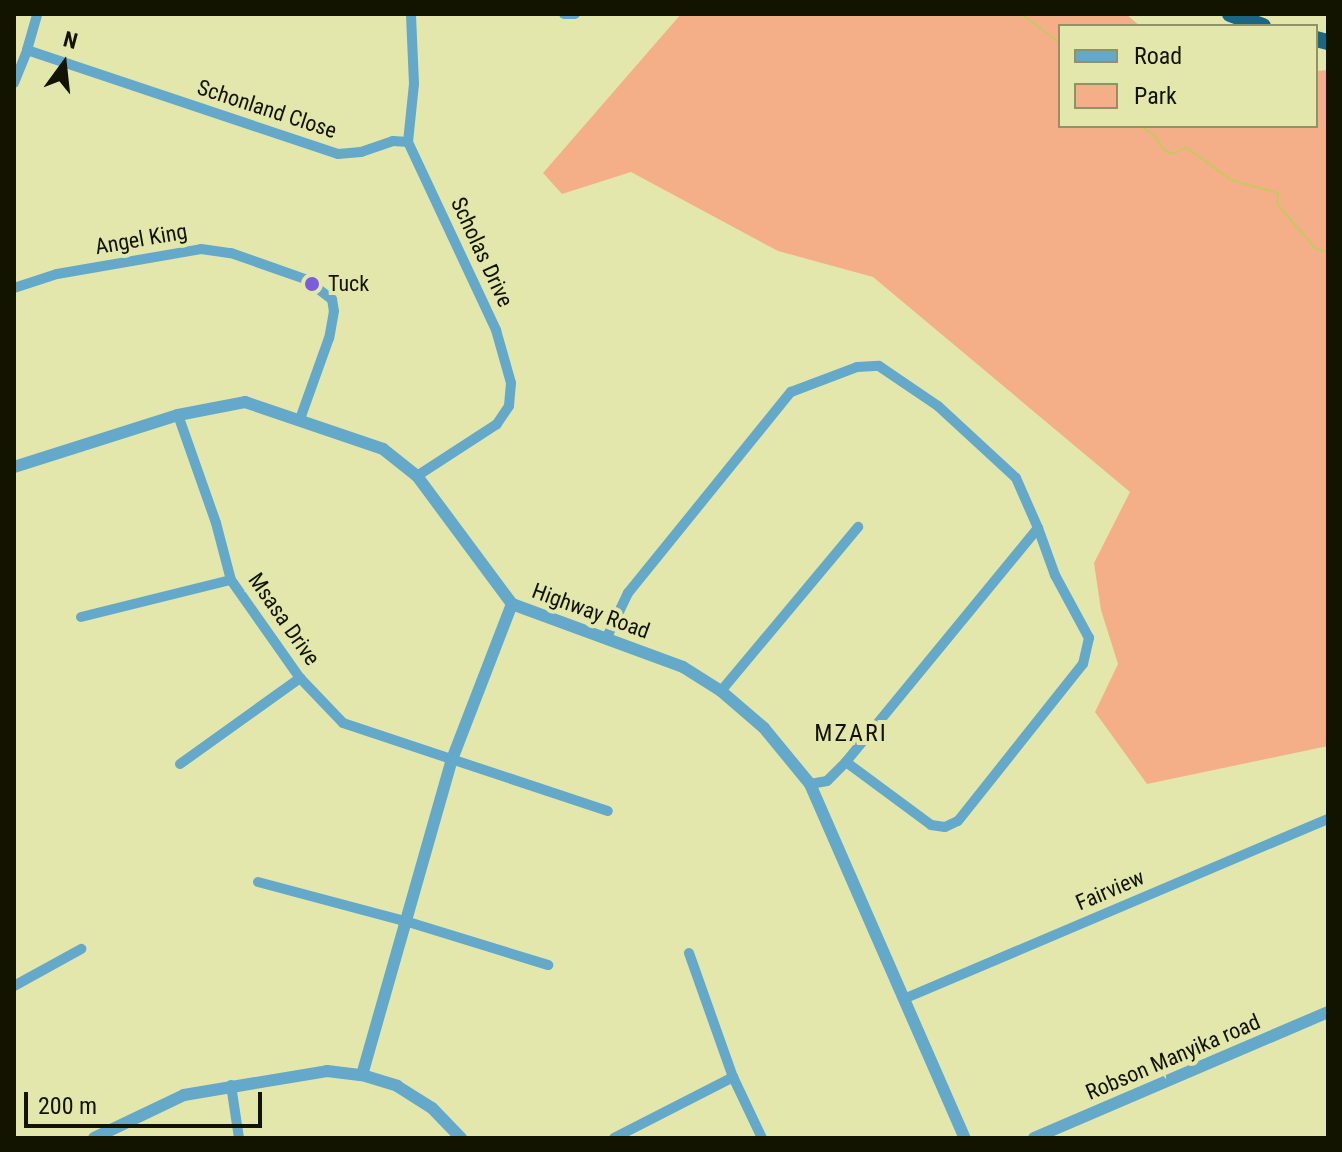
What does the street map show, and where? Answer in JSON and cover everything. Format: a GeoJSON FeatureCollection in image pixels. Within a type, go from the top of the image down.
{"type":"FeatureCollection","features":[{"type":"Feature","properties":{"kind":"highway"},"geometry":{"type":"LineString","coordinates":[[1230,14],[1258,24]]}},
{"type":"Feature","properties":{"kind":"street"},"geometry":{"type":"LineString","coordinates":[[14,83],[37,14]]}},
{"type":"Feature","properties":{"kind":"street"},"geometry":{"type":"LineString","coordinates":[[408,142],[414,84],[411,14]]}},
{"type":"Feature","properties":{"kind":"street"},"geometry":{"type":"LineString","coordinates":[[564,14],[568,17],[575,14]]}},
{"type":"Feature","properties":{"kind":"street","name":"Schonland Close"},"geometry":{"type":"LineString","coordinates":[[27,50],[338,154],[361,152],[393,141],[408,142]]}},
{"type":"Feature","properties":{"kind":"street","name":"Scholas Drive"},"geometry":{"type":"LineString","coordinates":[[408,142],[496,330],[511,383],[509,406],[497,424],[417,476]]}},
{"type":"Feature","properties":{"kind":"street","name":"Angel King"},"geometry":{"type":"LineString","coordinates":[[14,288],[57,274],[201,249],[231,253],[305,279],[332,299],[334,311],[300,419]]}},
{"type":"Feature","properties":{"kind":"street"},"geometry":{"type":"LineString","coordinates":[[607,637],[628,593],[791,392],[857,367],[879,366],[938,406],[1016,478],[1055,575],[1089,638],[1083,664],[958,821],[945,827],[931,825],[846,762]]}},
{"type":"Feature","properties":{"kind":"street","name":"Highway Road"},"geometry":{"type":"LineString","coordinates":[[14,467],[178,415],[245,402],[383,449],[417,476],[512,604],[683,667],[721,691],[764,728],[810,784],[965,1138]]}},
{"type":"Feature","properties":{"kind":"street","name":"Msasa Drive"},"geometry":{"type":"LineString","coordinates":[[178,415],[216,523],[231,580],[300,678],[343,723],[451,762],[608,811]]}},
{"type":"Feature","properties":{"kind":"street"},"geometry":{"type":"LineString","coordinates":[[721,691],[858,527]]}},
{"type":"Feature","properties":{"kind":"street"},"geometry":{"type":"LineString","coordinates":[[810,784],[827,781],[846,762],[1038,528]]}},
{"type":"Feature","properties":{"kind":"street"},"geometry":{"type":"LineString","coordinates":[[81,617],[231,580]]}},
{"type":"Feature","properties":{"kind":"street"},"geometry":{"type":"LineString","coordinates":[[362,1075],[451,762],[512,604]]}},
{"type":"Feature","properties":{"kind":"street"},"geometry":{"type":"LineString","coordinates":[[180,764],[300,678]]}},
{"type":"Feature","properties":{"kind":"street","name":"Fairview"},"geometry":{"type":"LineString","coordinates":[[906,998],[1328,819]]}},
{"type":"Feature","properties":{"kind":"street"},"geometry":{"type":"LineString","coordinates":[[258,882],[405,921],[548,965]]}},
{"type":"Feature","properties":{"kind":"street"},"geometry":{"type":"LineString","coordinates":[[14,986],[81,949]]}},
{"type":"Feature","properties":{"kind":"street"},"geometry":{"type":"LineString","coordinates":[[689,953],[733,1077],[762,1138]]}},
{"type":"Feature","properties":{"kind":"street","name":"Robson Manyika road"},"geometry":{"type":"LineString","coordinates":[[1034,1138],[1328,1012]]}},
{"type":"Feature","properties":{"kind":"street"},"geometry":{"type":"LineString","coordinates":[[94,1138],[184,1095],[327,1071],[362,1075],[397,1086],[432,1108],[461,1138]]}},
{"type":"Feature","properties":{"kind":"street"},"geometry":{"type":"LineString","coordinates":[[614,1138],[733,1077]]}},
{"type":"Feature","properties":{"kind":"street"},"geometry":{"type":"LineString","coordinates":[[231,1085],[239,1138]]}},
{"type":"Feature","properties":{"kind":"green space"},"geometry":{"type":"Polygon","coordinates":[[[681,14],[1126,14],[1138,24],[1058,24],[1058,128],[1318,128],[1318,71],[1328,70],[1328,746],[1147,784],[1095,712],[1118,664],[1101,610],[1094,563],[1130,492],[873,277],[778,251],[631,172],[562,194],[543,173],[681,14]]]}},
{"type":"Feature","properties":{"kind":"waterway"},"geometry":{"type":"LineString","coordinates":[[1021,14],[1058,42]]}},
{"type":"Feature","properties":{"kind":"waterway"},"geometry":{"type":"LineString","coordinates":[[1144,128],[1155,136],[1164,150],[1174,154],[1186,147],[1231,180],[1278,193],[1277,204],[1316,249],[1328,252]]}},
{"type":"Feature","properties":{"kind":"place","name":"Tuck"},"geometry":{"type":"Point","coordinates":[312,284]}},
{"type":"Feature","properties":{"kind":"district","name":"MZARI"},"geometry":{"type":"Point","coordinates":[851,734]}}]}
